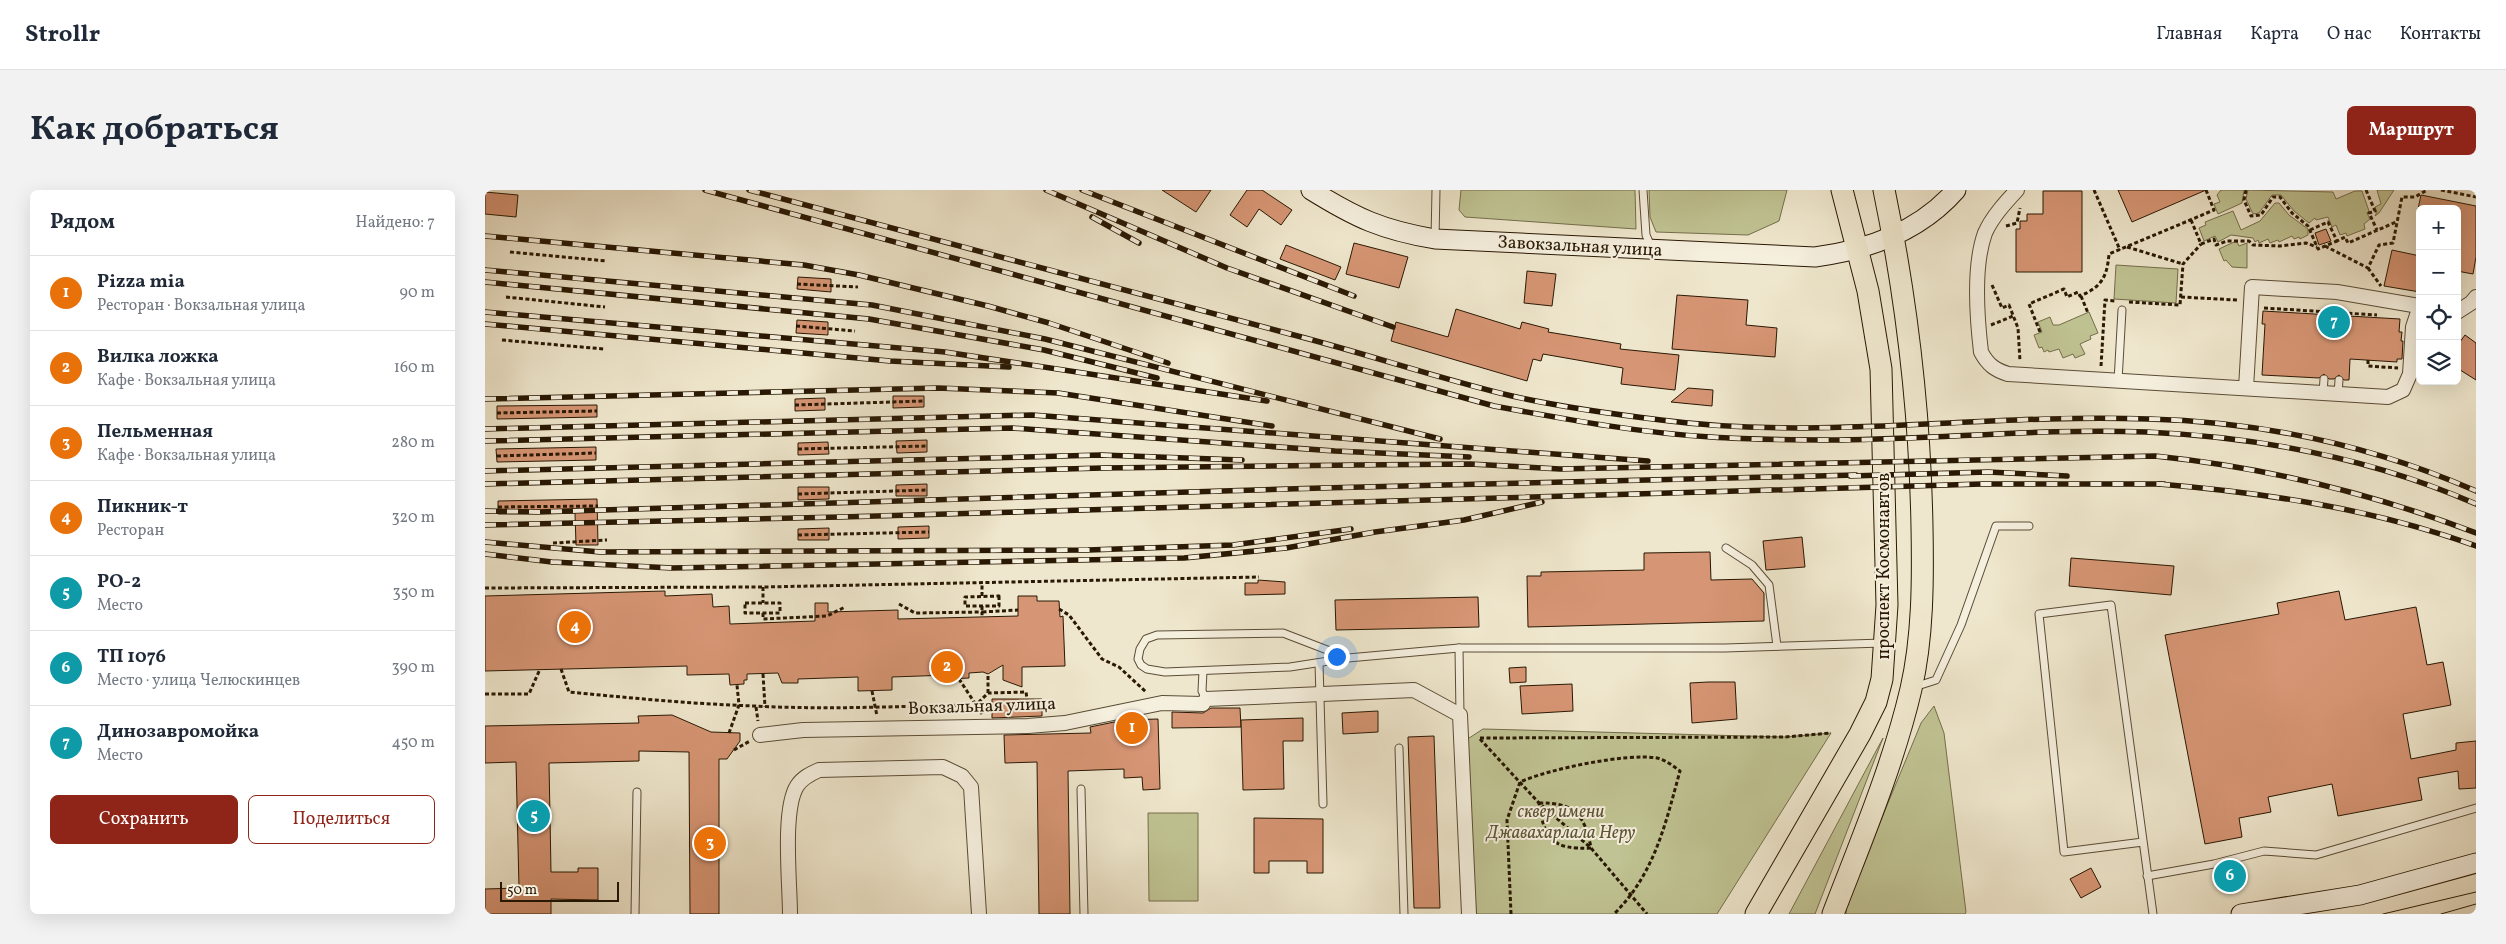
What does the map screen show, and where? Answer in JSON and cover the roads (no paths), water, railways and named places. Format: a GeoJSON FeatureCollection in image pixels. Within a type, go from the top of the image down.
{"type":"FeatureCollection","features":[{"type":"Feature","properties":{"kind":"main road","name":"Завокзальная улица"},"geometry":{"type":"LineString","coordinates":[[1311,190],[1350,214],[1373,224],[1407,234],[1435,239],[1815,257],[1859,249],[1893,236],[1930,216],[1956,190]]}},
{"type":"Feature","properties":{"kind":"main road","name":"проспект Космонавтов"},"geometry":{"type":"LineString","coordinates":[[1756,914],[1871,713],[1880,690],[1885,643],[1883,397],[1877,341],[1859,249],[1842,190]]}},
{"type":"Feature","properties":{"kind":"main road","name":"проспект Космонавтов"},"geometry":{"type":"LineString","coordinates":[[1833,914],[1896,744],[1911,688],[1918,646],[1923,568],[1916,395],[1885,190]]}},
{"type":"Feature","properties":{"kind":"main road"},"geometry":{"type":"LineString","coordinates":[[2241,914],[2360,894],[2476,863]]}},
{"type":"Feature","properties":{"kind":"street"},"geometry":{"type":"LineString","coordinates":[[2017,190],[1994,217],[1986,233],[1981,250],[1979,283],[1981,352],[1986,362],[1995,370],[2009,374],[2388,397],[2403,390],[2409,374],[2413,327],[2416,316]]}},
{"type":"Feature","properties":{"kind":"street"},"geometry":{"type":"LineString","coordinates":[[2246,388],[2252,286],[2337,292],[2416,305]]}},
{"type":"Feature","properties":{"kind":"street"},"geometry":{"type":"LineString","coordinates":[[2461,309],[2476,297]]}},
{"type":"Feature","properties":{"kind":"street","name":"Вокзальная улица"},"geometry":{"type":"LineString","coordinates":[[759,736],[803,730],[1028,726],[1065,723],[1162,703],[1320,692],[1414,690],[1460,715]]}},
{"type":"Feature","properties":{"kind":"street"},"geometry":{"type":"LineString","coordinates":[[1460,715],[1469,914]]}},
{"type":"Feature","properties":{"kind":"street"},"geometry":{"type":"LineString","coordinates":[[790,914],[789,820],[791,800],[796,787],[803,778],[819,770],[928,766],[954,771],[968,781],[971,787],[979,914]]}},
{"type":"Feature","properties":{"kind":"lane"},"geometry":{"type":"LineString","coordinates":[[1435,239],[1436,190]]}},
{"type":"Feature","properties":{"kind":"lane"},"geometry":{"type":"LineString","coordinates":[[1643,190],[1646,236],[1652,250]]}},
{"type":"Feature","properties":{"kind":"lane"},"geometry":{"type":"LineString","coordinates":[[2118,381],[2122,310]]}},
{"type":"Feature","properties":{"kind":"lane"},"geometry":{"type":"LineString","coordinates":[[2323,393],[2324,379]]}},
{"type":"Feature","properties":{"kind":"lane"},"geometry":{"type":"LineString","coordinates":[[2338,394],[2339,380]]}},
{"type":"Feature","properties":{"kind":"lane"},"geometry":{"type":"LineString","coordinates":[[1911,688],[1936,680],[1961,625],[1996,526],[2029,526]]}},
{"type":"Feature","properties":{"kind":"lane"},"geometry":{"type":"LineString","coordinates":[[1726,548],[1752,565],[1769,585],[1777,646]]}},
{"type":"Feature","properties":{"kind":"lane"},"geometry":{"type":"LineString","coordinates":[[2143,842],[2064,852],[2039,614],[2111,605],[2153,914]]}},
{"type":"Feature","properties":{"kind":"lane"},"geometry":{"type":"LineString","coordinates":[[1348,658],[1283,633],[1157,635],[1146,639],[1140,649],[1138,659],[1141,665],[1147,669],[1165,672],[1290,667],[1348,658],[1459,648],[1725,648],[1885,643]]}},
{"type":"Feature","properties":{"kind":"lane"},"geometry":{"type":"LineString","coordinates":[[1459,648],[1460,715]]}},
{"type":"Feature","properties":{"kind":"lane"},"geometry":{"type":"LineString","coordinates":[[1319,662],[1323,804]]}},
{"type":"Feature","properties":{"kind":"lane"},"geometry":{"type":"LineString","coordinates":[[1203,671],[1204,701]]}},
{"type":"Feature","properties":{"kind":"lane"},"geometry":{"type":"LineString","coordinates":[[1399,748],[1404,914]]}},
{"type":"Feature","properties":{"kind":"lane"},"geometry":{"type":"LineString","coordinates":[[1081,789],[1084,914]]}},
{"type":"Feature","properties":{"kind":"lane"},"geometry":{"type":"LineString","coordinates":[[635,914],[637,792]]}},
{"type":"Feature","properties":{"kind":"lane"},"geometry":{"type":"LineString","coordinates":[[2147,876],[2214,864],[2264,851],[2315,855],[2476,808]]}},
{"type":"Feature","properties":{"kind":"tram line"},"geometry":{"type":"LineString","coordinates":[[2383,914],[2476,892]]}},
{"type":"Feature","properties":{"kind":"tram line"},"geometry":{"type":"LineString","coordinates":[[2441,914],[2476,904]]}},
{"type":"Feature","properties":{"kind":"railway"},"geometry":{"type":"LineString","coordinates":[[705,190],[1494,406],[1548,416],[1684,435],[1760,439],[1841,440],[2070,431],[2146,432],[2189,435],[2273,445],[2356,462],[2396,474],[2476,504]]}},
{"type":"Feature","properties":{"kind":"railway"},"geometry":{"type":"LineString","coordinates":[[749,190],[1318,341],[1484,389],[1567,407],[1722,426],[1783,428],[2088,418],[2191,421],[2275,431],[2316,439],[2397,461],[2476,491]]}},
{"type":"Feature","properties":{"kind":"railway"},"geometry":{"type":"LineString","coordinates":[[1046,190],[1227,268],[1393,327]]}},
{"type":"Feature","properties":{"kind":"railway"},"geometry":{"type":"LineString","coordinates":[[1082,190],[1354,296]]}},
{"type":"Feature","properties":{"kind":"railway"},"geometry":{"type":"LineString","coordinates":[[1092,217],[1139,243]]}},
{"type":"Feature","properties":{"kind":"railway"},"geometry":{"type":"LineString","coordinates":[[485,236],[804,265],[859,275],[988,306],[1049,323],[1168,363]]}},
{"type":"Feature","properties":{"kind":"railway"},"geometry":{"type":"LineString","coordinates":[[485,270],[872,305],[1045,339],[1440,439]]}},
{"type":"Feature","properties":{"kind":"railway"},"geometry":{"type":"LineString","coordinates":[[485,282],[869,319],[1044,350],[1157,378]]}},
{"type":"Feature","properties":{"kind":"railway"},"geometry":{"type":"LineString","coordinates":[[485,312],[945,352],[1267,401]]}},
{"type":"Feature","properties":{"kind":"railway"},"geometry":{"type":"LineString","coordinates":[[485,324],[890,361],[1009,367]]}},
{"type":"Feature","properties":{"kind":"railway"},"geometry":{"type":"LineString","coordinates":[[485,399],[938,388],[1058,393],[1272,426]]}},
{"type":"Feature","properties":{"kind":"railway"},"geometry":{"type":"LineString","coordinates":[[485,429],[1032,415],[1648,461]]}},
{"type":"Feature","properties":{"kind":"railway"},"geometry":{"type":"LineString","coordinates":[[485,441],[1012,428],[1335,451],[1469,457]]}},
{"type":"Feature","properties":{"kind":"railway"},"geometry":{"type":"LineString","coordinates":[[485,471],[1101,455],[1242,460]]}},
{"type":"Feature","properties":{"kind":"railway"},"geometry":{"type":"LineString","coordinates":[[485,484],[1103,468],[1470,464],[1560,469],[2155,456],[2236,467],[2318,484],[2398,506],[2476,533]]}},
{"type":"Feature","properties":{"kind":"railway"},"geometry":{"type":"LineString","coordinates":[[1850,476],[1988,472],[2067,476]]}},
{"type":"Feature","properties":{"kind":"railway"},"geometry":{"type":"LineString","coordinates":[[485,511],[538,512],[1322,488],[1856,475]]}},
{"type":"Feature","properties":{"kind":"railway"},"geometry":{"type":"LineString","coordinates":[[485,525],[841,517],[1982,484],[2164,484]]}},
{"type":"Feature","properties":{"kind":"railway"},"geometry":{"type":"LineString","coordinates":[[2159,484],[2240,492],[2320,504],[2399,522],[2476,546]]}},
{"type":"Feature","properties":{"kind":"railway"},"geometry":{"type":"LineString","coordinates":[[485,554],[552,562],[672,568],[1184,558],[1286,548],[1375,532],[1464,520],[1542,502]]}},
{"type":"Feature","properties":{"kind":"railway"},"geometry":{"type":"LineString","coordinates":[[485,542],[600,552],[1088,550],[1233,545],[1351,529]]}},
{"type":"Feature","properties":{"kind":"place","name":"Динозавромойка"},"geometry":{"type":"Point","coordinates":[2334,322]}},
{"type":"Feature","properties":{"kind":"place","name":"Пикник-т"},"geometry":{"type":"Point","coordinates":[575,627]}},
{"type":"Feature","properties":{"kind":"place","name":"Вилка ложка"},"geometry":{"type":"Point","coordinates":[947,667]}},
{"type":"Feature","properties":{"kind":"place","name":"Pizza mia"},"geometry":{"type":"Point","coordinates":[1132,728]}},
{"type":"Feature","properties":{"kind":"place","name":"РО-2"},"geometry":{"type":"Point","coordinates":[534,816]}},
{"type":"Feature","properties":{"kind":"place","name":"Пельменная"},"geometry":{"type":"Point","coordinates":[710,843]}},
{"type":"Feature","properties":{"kind":"place","name":"ТП 1076"},"geometry":{"type":"Point","coordinates":[2230,876]}},
{"type":"Feature","properties":{"kind":"park label","name":"сквер имени Джавахарлала Неру"},"geometry":{"type":"Point","coordinates":[1561,822]}}]}
